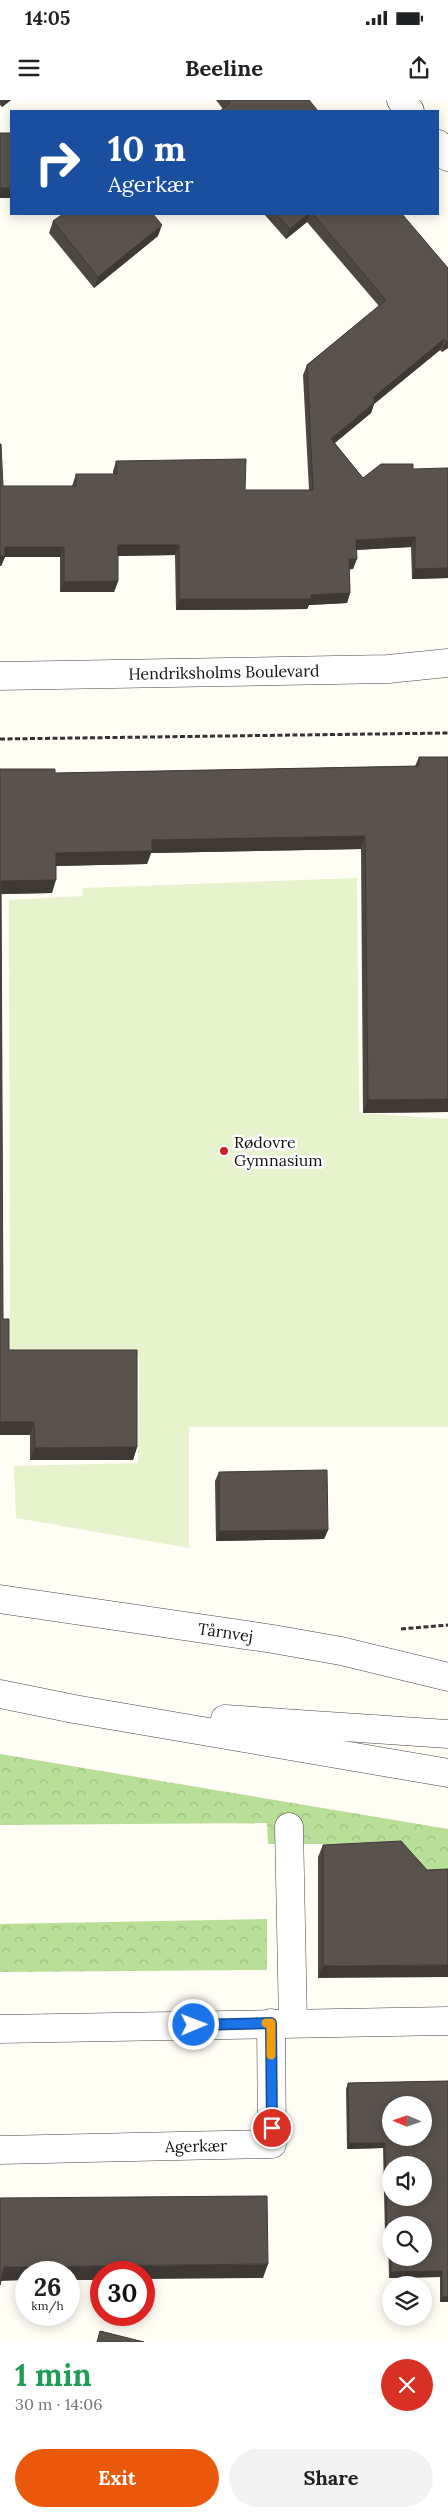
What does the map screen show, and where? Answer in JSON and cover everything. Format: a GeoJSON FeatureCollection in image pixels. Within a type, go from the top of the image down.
{"type":"FeatureCollection","features":[{"type":"Feature","properties":{"kind":"street"},"geometry":{"type":"LineString","coordinates":[[401,100],[409,110]]}},
{"type":"Feature","properties":{"kind":"street"},"geometry":{"type":"LineString","coordinates":[[439,145],[448,157]]}},
{"type":"Feature","properties":{"kind":"street","name":"Hendriksholms Boulevard"},"geometry":{"type":"LineString","coordinates":[[0,676],[388,669],[448,663]]}},
{"type":"Feature","properties":{"kind":"street","name":"Tårnvej"},"geometry":{"type":"LineString","coordinates":[[0,1599],[273,1639],[341,1651],[448,1677]]}},
{"type":"Feature","properties":{"kind":"street"},"geometry":{"type":"LineString","coordinates":[[0,1694],[448,1773]]}},
{"type":"Feature","properties":{"kind":"street"},"geometry":{"type":"LineString","coordinates":[[74,1708],[448,1734]]}},
{"type":"Feature","properties":{"kind":"street"},"geometry":{"type":"LineString","coordinates":[[282,2023],[289,1827]]}},
{"type":"Feature","properties":{"kind":"street"},"geometry":{"type":"LineString","coordinates":[[0,2029],[448,2021]]}},
{"type":"Feature","properties":{"kind":"street","name":"Agerkær"},"geometry":{"type":"LineString","coordinates":[[0,2150],[272,2144],[282,2023]]}},
{"type":"Feature","properties":{"kind":"path"},"geometry":{"type":"LineString","coordinates":[[0,739],[448,733]]}},
{"type":"Feature","properties":{"kind":"green space","name":"Rødovre Gymnasium"},"geometry":{"type":"Polygon","coordinates":[[[357,878],[359,1113],[448,1119],[448,1427],[189,1427],[189,1548],[16,1518],[14,1466],[138,1463],[139,1358],[10,1361],[9,900],[82,896],[83,888],[357,878]]]}},
{"type":"Feature","properties":{"kind":"green space"},"geometry":{"type":"Polygon","coordinates":[[[0,1754],[448,1829],[448,1877],[426,1877],[394,1844],[268,1844],[267,1823],[0,1825],[0,1754]]]}},
{"type":"Feature","properties":{"kind":"green space"},"geometry":{"type":"Polygon","coordinates":[[[267,1919],[267,1970],[0,1972],[0,1924],[267,1919]]]}},
{"type":"Feature","properties":{"kind":"building"},"geometry":{"type":"Polygon","coordinates":[[[228,100],[309,100],[317,110],[221,110],[230,103],[228,100]]]}},
{"type":"Feature","properties":{"kind":"building"},"geometry":{"type":"Polygon","coordinates":[[[0,133],[10,133],[10,188],[0,188],[0,133]]]}},
{"type":"Feature","properties":{"kind":"building"},"geometry":{"type":"Polygon","coordinates":[[[62,215],[154,215],[162,225],[98,277],[53,221],[62,215]]]}},
{"type":"Feature","properties":{"kind":"building"},"geometry":{"type":"Polygon","coordinates":[[[277,215],[307,215],[290,229],[277,215]]]}},
{"type":"Feature","properties":{"kind":"building"},"geometry":{"type":"Polygon","coordinates":[[[314,215],[403,215],[448,268],[448,341],[446,342],[444,339],[374,397],[374,403],[331,439],[363,478],[381,464],[413,464],[413,469],[448,468],[448,568],[415,569],[415,537],[356,540],[357,559],[349,559],[350,593],[311,595],[311,599],[179,599],[179,545],[118,545],[118,581],[64,582],[64,547],[5,547],[5,556],[0,556],[0,444],[3,486],[76,486],[76,474],[117,474],[116,461],[246,459],[245,490],[313,490],[307,365],[386,300],[314,215]]]}},
{"type":"Feature","properties":{"kind":"building"},"geometry":{"type":"Polygon","coordinates":[[[419,757],[448,757],[448,1099],[368,1100],[365,836],[152,840],[152,851],[56,853],[56,880],[1,881],[3,1319],[9,1319],[9,1350],[137,1350],[137,1447],[35,1448],[34,1422],[0,1422],[0,769],[55,769],[55,773],[419,766],[419,757]]]}},
{"type":"Feature","properties":{"kind":"building"},"geometry":{"type":"Polygon","coordinates":[[[327,1470],[328,1530],[219,1531],[219,1472],[327,1470]]]}},
{"type":"Feature","properties":{"kind":"building"},"geometry":{"type":"Polygon","coordinates":[[[401,1841],[427,1870],[448,1869],[448,1965],[323,1966],[323,1845],[401,1841]]]}},
{"type":"Feature","properties":{"kind":"building"},"geometry":{"type":"Polygon","coordinates":[[[448,2081],[448,2297],[442,2297],[442,2271],[391,2272],[391,2266],[432,2266],[432,2216],[387,2216],[386,2206],[432,2206],[432,2156],[385,2156],[385,2146],[432,2146],[432,2096],[382,2096],[382,2143],[349,2143],[348,2083],[448,2081]]]}},
{"type":"Feature","properties":{"kind":"building"},"geometry":{"type":"Polygon","coordinates":[[[267,2196],[268,2264],[155,2265],[155,2261],[90,2261],[90,2266],[80,2266],[80,2261],[15,2261],[15,2267],[4,2267],[0,2285],[0,2198],[267,2196]]]}},
{"type":"Feature","properties":{"kind":"building"},"geometry":{"type":"Polygon","coordinates":[[[100,2331],[144,2342],[97,2342],[100,2331]]]}},
{"type":"Feature","properties":{"kind":"slow traffic"},"geometry":{"type":"LineString","coordinates":[[266,2023],[271,2023],[271,2055]]}},
{"type":"Feature","properties":{"kind":"place","name":"Rødovre Gymnasium"},"geometry":{"type":"Point","coordinates":[224,1151]}},
{"type":"Feature","properties":{"kind":"route"},"geometry":{"type":"LineString","coordinates":[[194,2025],[271,2023],[272,2128]]}}]}
